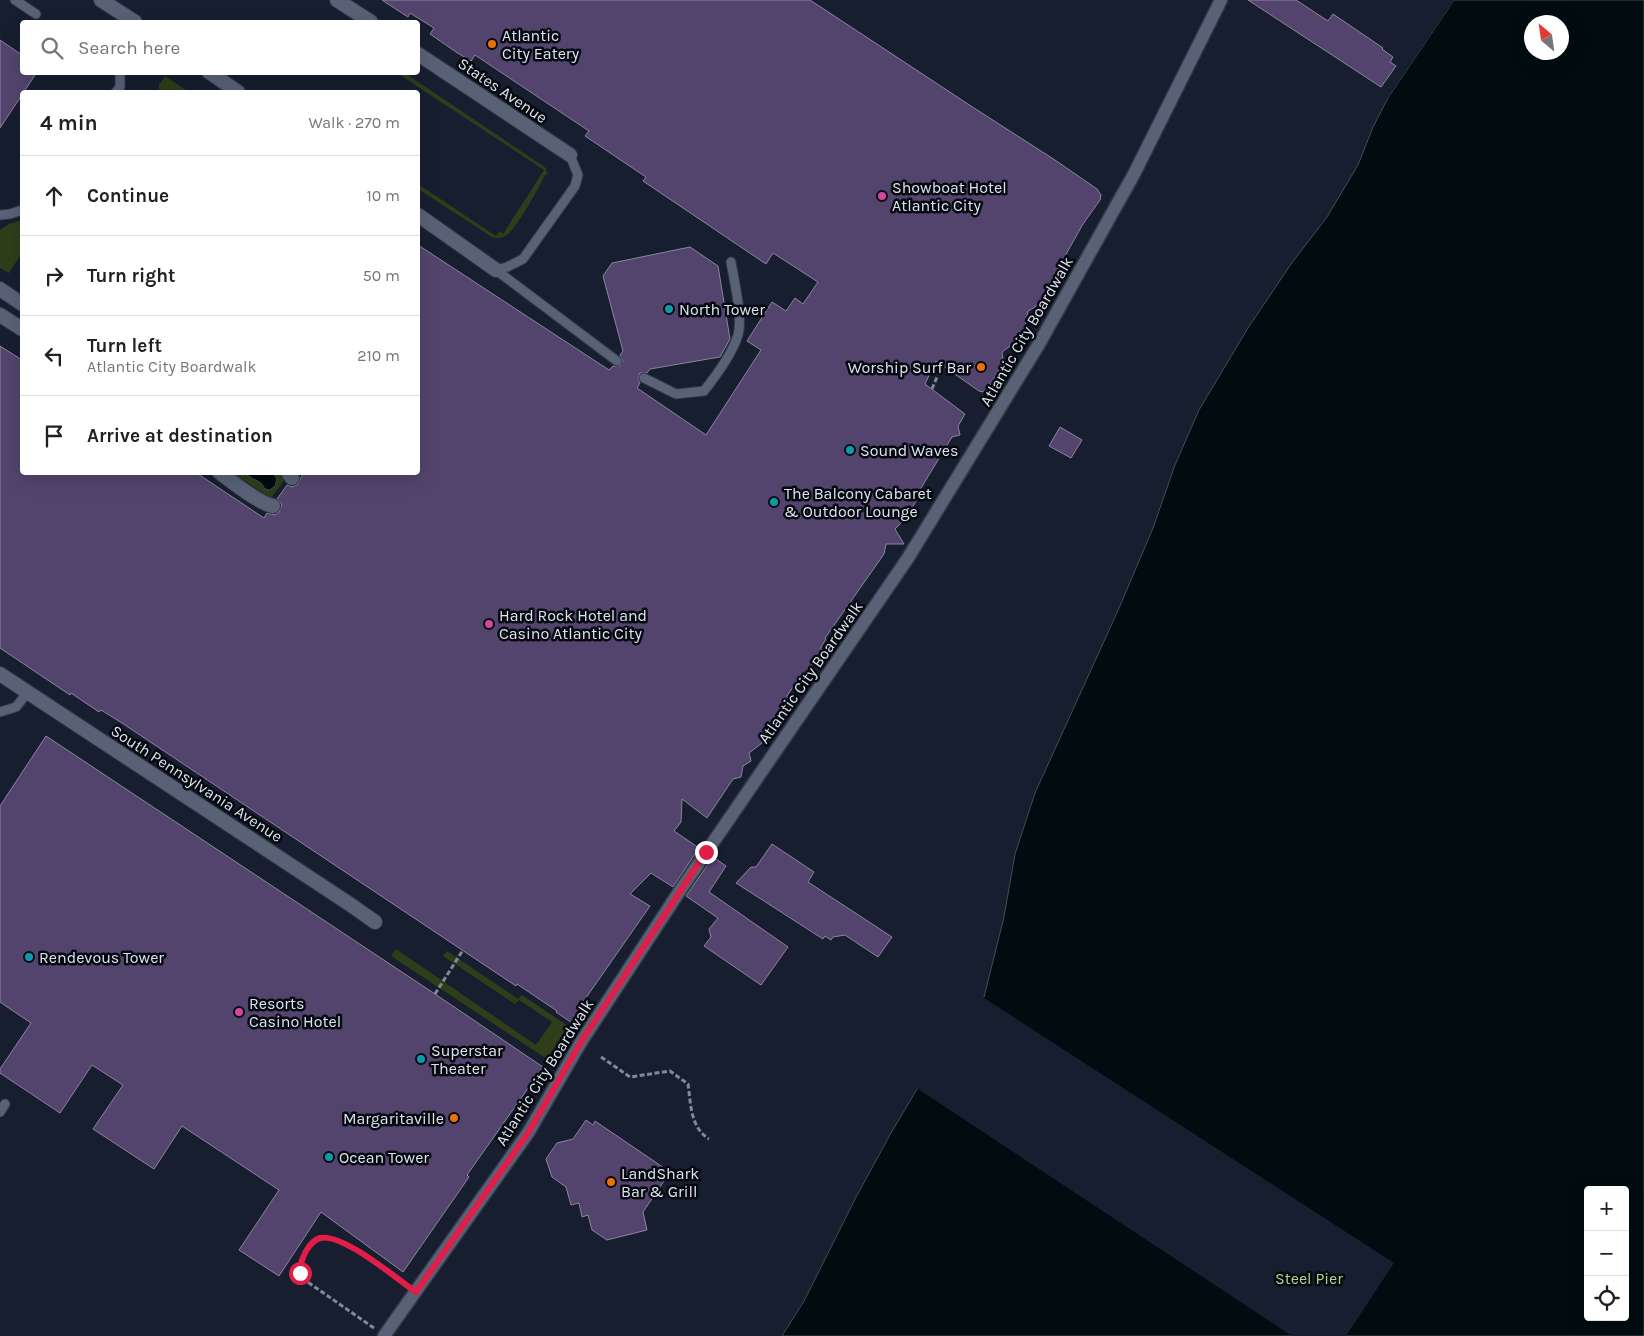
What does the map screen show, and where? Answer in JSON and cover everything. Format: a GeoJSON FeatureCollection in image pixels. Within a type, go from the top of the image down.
{"type":"FeatureCollection","features":[{"type":"Feature","properties":{"kind":"street"},"geometry":{"type":"LineString","coordinates":[[102,0],[132,20]]}},
{"type":"Feature","properties":{"kind":"street"},"geometry":{"type":"LineString","coordinates":[[337,0],[368,20]]}},
{"type":"Feature","properties":{"kind":"street","name":"Atlantic City Boardwalk"},"geometry":{"type":"LineString","coordinates":[[385,1336],[528,1133],[581,1042],[679,892],[908,558],[1058,311],[1134,174],[1221,0]]}},
{"type":"Feature","properties":{"kind":"street","name":"States Avenue"},"geometry":{"type":"LineString","coordinates":[[420,55],[570,155]]}},
{"type":"Feature","properties":{"kind":"street"},"geometry":{"type":"LineString","coordinates":[[213,75],[235,90]]}},
{"type":"Feature","properties":{"kind":"street"},"geometry":{"type":"LineString","coordinates":[[420,216],[496,270]]}},
{"type":"Feature","properties":{"kind":"street"},"geometry":{"type":"LineString","coordinates":[[0,289],[20,303]]}},
{"type":"Feature","properties":{"kind":"street"},"geometry":{"type":"LineString","coordinates":[[0,315],[20,328]]}},
{"type":"Feature","properties":{"kind":"street"},"geometry":{"type":"LineString","coordinates":[[223,475],[256,498],[273,506]]}},
{"type":"Feature","properties":{"kind":"street","name":"South Pennsylvania Avenue"},"geometry":{"type":"LineString","coordinates":[[0,674],[194,800],[375,922]]}},
{"type":"Feature","properties":{"kind":"lane"},"geometry":{"type":"LineString","coordinates":[[15,0],[36,14]]}},
{"type":"Feature","properties":{"kind":"lane"},"geometry":{"type":"LineString","coordinates":[[118,90],[120,87],[119,75]]}},
{"type":"Feature","properties":{"kind":"lane"},"geometry":{"type":"LineString","coordinates":[[496,270],[523,260],[576,186],[578,175],[570,155]]}},
{"type":"Feature","properties":{"kind":"lane"},"geometry":{"type":"LineString","coordinates":[[0,215],[20,211]]}},
{"type":"Feature","properties":{"kind":"lane"},"geometry":{"type":"LineString","coordinates":[[644,378],[676,394],[704,391],[718,372],[738,334],[737,294],[730,262]]}},
{"type":"Feature","properties":{"kind":"lane"},"geometry":{"type":"LineString","coordinates":[[496,270],[617,360]]}},
{"type":"Feature","properties":{"kind":"lane"},"geometry":{"type":"LineString","coordinates":[[0,712],[16,707],[28,692]]}},
{"type":"Feature","properties":{"kind":"path"},"geometry":{"type":"LineString","coordinates":[[932,390],[942,365]]}},
{"type":"Feature","properties":{"kind":"path"},"geometry":{"type":"LineString","coordinates":[[435,994],[463,950]]}},
{"type":"Feature","properties":{"kind":"path"},"geometry":{"type":"LineString","coordinates":[[601,1057],[630,1077],[670,1071],[688,1084],[691,1110],[696,1127],[702,1135],[709,1139]]}},
{"type":"Feature","properties":{"kind":"path"},"geometry":{"type":"LineString","coordinates":[[385,1336],[309,1283],[300,1273],[300,1262],[311,1243],[319,1238],[334,1239],[352,1247],[416,1292]]}},
{"type":"Feature","properties":{"kind":"green space"},"geometry":{"type":"Polygon","coordinates":[[[400,75],[408,75],[546,168],[547,175],[545,175],[522,216],[507,235],[500,238],[492,237],[420,190],[420,185],[496,236],[500,231],[503,234],[544,170],[400,75]]]}},
{"type":"Feature","properties":{"kind":"green space"},"geometry":{"type":"Polygon","coordinates":[[[165,76],[186,90],[160,90],[159,85],[165,76]]]}},
{"type":"Feature","properties":{"kind":"green space"},"geometry":{"type":"Polygon","coordinates":[[[20,221],[20,256],[9,273],[0,268],[0,230],[9,224],[20,221]]]}},
{"type":"Feature","properties":{"kind":"green space"},"geometry":{"type":"Polygon","coordinates":[[[236,475],[281,475],[286,478],[271,498],[236,475]]]}},
{"type":"Feature","properties":{"kind":"green space"},"geometry":{"type":"Polygon","coordinates":[[[396,949],[536,1045],[552,1022],[519,1000],[515,1004],[443,956],[447,951],[518,999],[522,995],[568,1026],[547,1059],[391,956],[396,949]]]}},
{"type":"Feature","properties":{"kind":"shaded area"},"geometry":{"type":"Polygon","coordinates":[[[1454,0],[1644,0],[1644,1336],[782,1336],[804,1301],[855,1199],[917,1089],[984,997],[1004,917],[1015,854],[1035,793],[1120,606],[1153,528],[1175,465],[1199,410],[1248,328],[1291,264],[1327,217],[1358,165],[1373,127],[1388,98],[1454,0]]]}},
{"type":"Feature","properties":{"kind":"shaded area"},"geometry":{"type":"Polygon","coordinates":[[[247,475],[275,475],[277,479],[275,486],[270,490],[265,489],[261,483],[247,475]]]}},
{"type":"Feature","properties":{"kind":"pier"},"geometry":{"type":"Polygon","coordinates":[[[1451,0],[1454,0],[1388,98],[1386,97],[1451,0]]]}},
{"type":"Feature","properties":{"kind":"pier","name":"Steel Pier"},"geometry":{"type":"Polygon","coordinates":[[[981,996],[1394,1263],[1346,1336],[1292,1336],[915,1087],[981,996]]]}},
{"type":"Feature","properties":{"kind":"building","name":"Hard Rock Hotel and Casino Atlantic City"},"geometry":{"type":"Polygon","coordinates":[[[382,0],[810,0],[1055,160],[1097,189],[1101,195],[1100,200],[1083,224],[1039,302],[1028,311],[1025,328],[1017,341],[1002,352],[1001,366],[988,389],[983,392],[979,391],[936,361],[925,384],[965,414],[958,426],[960,435],[952,437],[915,498],[916,501],[909,514],[906,514],[903,521],[895,529],[904,544],[886,544],[884,554],[825,638],[821,647],[821,654],[814,659],[810,671],[801,674],[800,680],[797,681],[787,696],[788,698],[782,703],[783,713],[774,718],[774,728],[764,730],[762,743],[749,753],[751,761],[743,766],[741,777],[733,779],[707,818],[682,799],[681,822],[674,831],[699,848],[673,887],[651,873],[630,894],[650,906],[581,1005],[583,1006],[572,1023],[517,984],[516,986],[122,723],[101,710],[99,712],[71,693],[70,695],[0,648],[0,346],[20,359],[20,475],[200,475],[264,518],[267,513],[275,515],[279,512],[282,504],[277,499],[287,485],[292,487],[297,485],[302,475],[420,475],[420,246],[609,370],[613,366],[620,366],[623,361],[620,355],[623,351],[603,276],[612,263],[690,247],[718,266],[730,339],[720,357],[650,369],[647,373],[640,373],[638,378],[640,383],[637,388],[706,435],[761,350],[747,341],[772,302],[786,311],[795,298],[803,304],[818,282],[773,253],[766,264],[643,181],[646,177],[585,136],[589,131],[475,55],[471,61],[456,52],[430,34],[434,28],[410,13],[408,17],[382,0]]]}},
{"type":"Feature","properties":{"kind":"building"},"geometry":{"type":"Polygon","coordinates":[[[1248,0],[1296,0],[1328,21],[1333,14],[1383,48],[1393,57],[1390,62],[1396,66],[1381,87],[1248,0]]]}},
{"type":"Feature","properties":{"kind":"building"},"geometry":{"type":"Polygon","coordinates":[[[0,40],[20,54],[20,75],[35,75],[25,90],[20,90],[20,98],[0,128],[0,40]]]}},
{"type":"Feature","properties":{"kind":"building"},"geometry":{"type":"Polygon","coordinates":[[[1060,427],[1082,440],[1071,458],[1049,446],[1060,427]]]}},
{"type":"Feature","properties":{"kind":"building","name":"Resorts Casino Hotel"},"geometry":{"type":"Polygon","coordinates":[[[46,736],[543,1067],[467,1175],[469,1177],[403,1272],[321,1212],[279,1276],[239,1250],[279,1190],[182,1126],[154,1169],[93,1129],[123,1085],[92,1065],[60,1113],[0,1073],[0,1069],[31,1023],[0,1002],[0,806],[46,736]]]}},
{"type":"Feature","properties":{"kind":"building"},"geometry":{"type":"Polygon","coordinates":[[[772,844],[814,872],[808,882],[892,937],[878,957],[845,935],[833,937],[831,940],[825,936],[823,939],[736,883],[751,867],[756,867],[772,844]]]}},
{"type":"Feature","properties":{"kind":"building"},"geometry":{"type":"Polygon","coordinates":[[[713,857],[726,866],[709,892],[788,947],[761,985],[704,946],[711,937],[709,929],[718,918],[686,896],[713,857]]]}},
{"type":"Feature","properties":{"kind":"building","name":"LandShark Bar & Grill"},"geometry":{"type":"Polygon","coordinates":[[[586,1120],[593,1125],[595,1121],[670,1172],[643,1212],[647,1230],[607,1240],[592,1230],[588,1215],[582,1217],[579,1203],[571,1205],[566,1187],[552,1177],[546,1159],[557,1143],[573,1139],[586,1120]]]}},
{"type":"Feature","properties":{"kind":"place","name":"Atlantic City Eatery"},"geometry":{"type":"Point","coordinates":[492,44]}},
{"type":"Feature","properties":{"kind":"place","name":"Showboat Hotel Atlantic City"},"geometry":{"type":"Point","coordinates":[882,196]}},
{"type":"Feature","properties":{"kind":"place","name":"North Tower"},"geometry":{"type":"Point","coordinates":[669,309]}},
{"type":"Feature","properties":{"kind":"place","name":"Worship Surf Bar"},"geometry":{"type":"Point","coordinates":[981,367]}},
{"type":"Feature","properties":{"kind":"place","name":"Sound Waves"},"geometry":{"type":"Point","coordinates":[850,450]}},
{"type":"Feature","properties":{"kind":"place","name":"The Balcony Cabaret & Outdoor Lounge"},"geometry":{"type":"Point","coordinates":[774,502]}},
{"type":"Feature","properties":{"kind":"place","name":"Hard Rock Hotel and Casino Atlantic City"},"geometry":{"type":"Point","coordinates":[489,624]}},
{"type":"Feature","properties":{"kind":"place","name":"Rendevous Tower"},"geometry":{"type":"Point","coordinates":[29,957]}},
{"type":"Feature","properties":{"kind":"place","name":"Resorts Casino Hotel"},"geometry":{"type":"Point","coordinates":[239,1012]}},
{"type":"Feature","properties":{"kind":"place","name":"Superstar Theater"},"geometry":{"type":"Point","coordinates":[421,1059]}},
{"type":"Feature","properties":{"kind":"place","name":"Margaritaville"},"geometry":{"type":"Point","coordinates":[454,1118]}},
{"type":"Feature","properties":{"kind":"place","name":"Ocean Tower"},"geometry":{"type":"Point","coordinates":[329,1157]}},
{"type":"Feature","properties":{"kind":"place","name":"LandShark Bar & Grill"},"geometry":{"type":"Point","coordinates":[611,1182]}},
{"type":"Feature","properties":{"kind":"route"},"geometry":{"type":"LineString","coordinates":[[300,1273],[300,1262],[311,1243],[319,1238],[334,1239],[352,1247],[416,1292],[528,1133],[581,1042],[706,852]]}}]}
